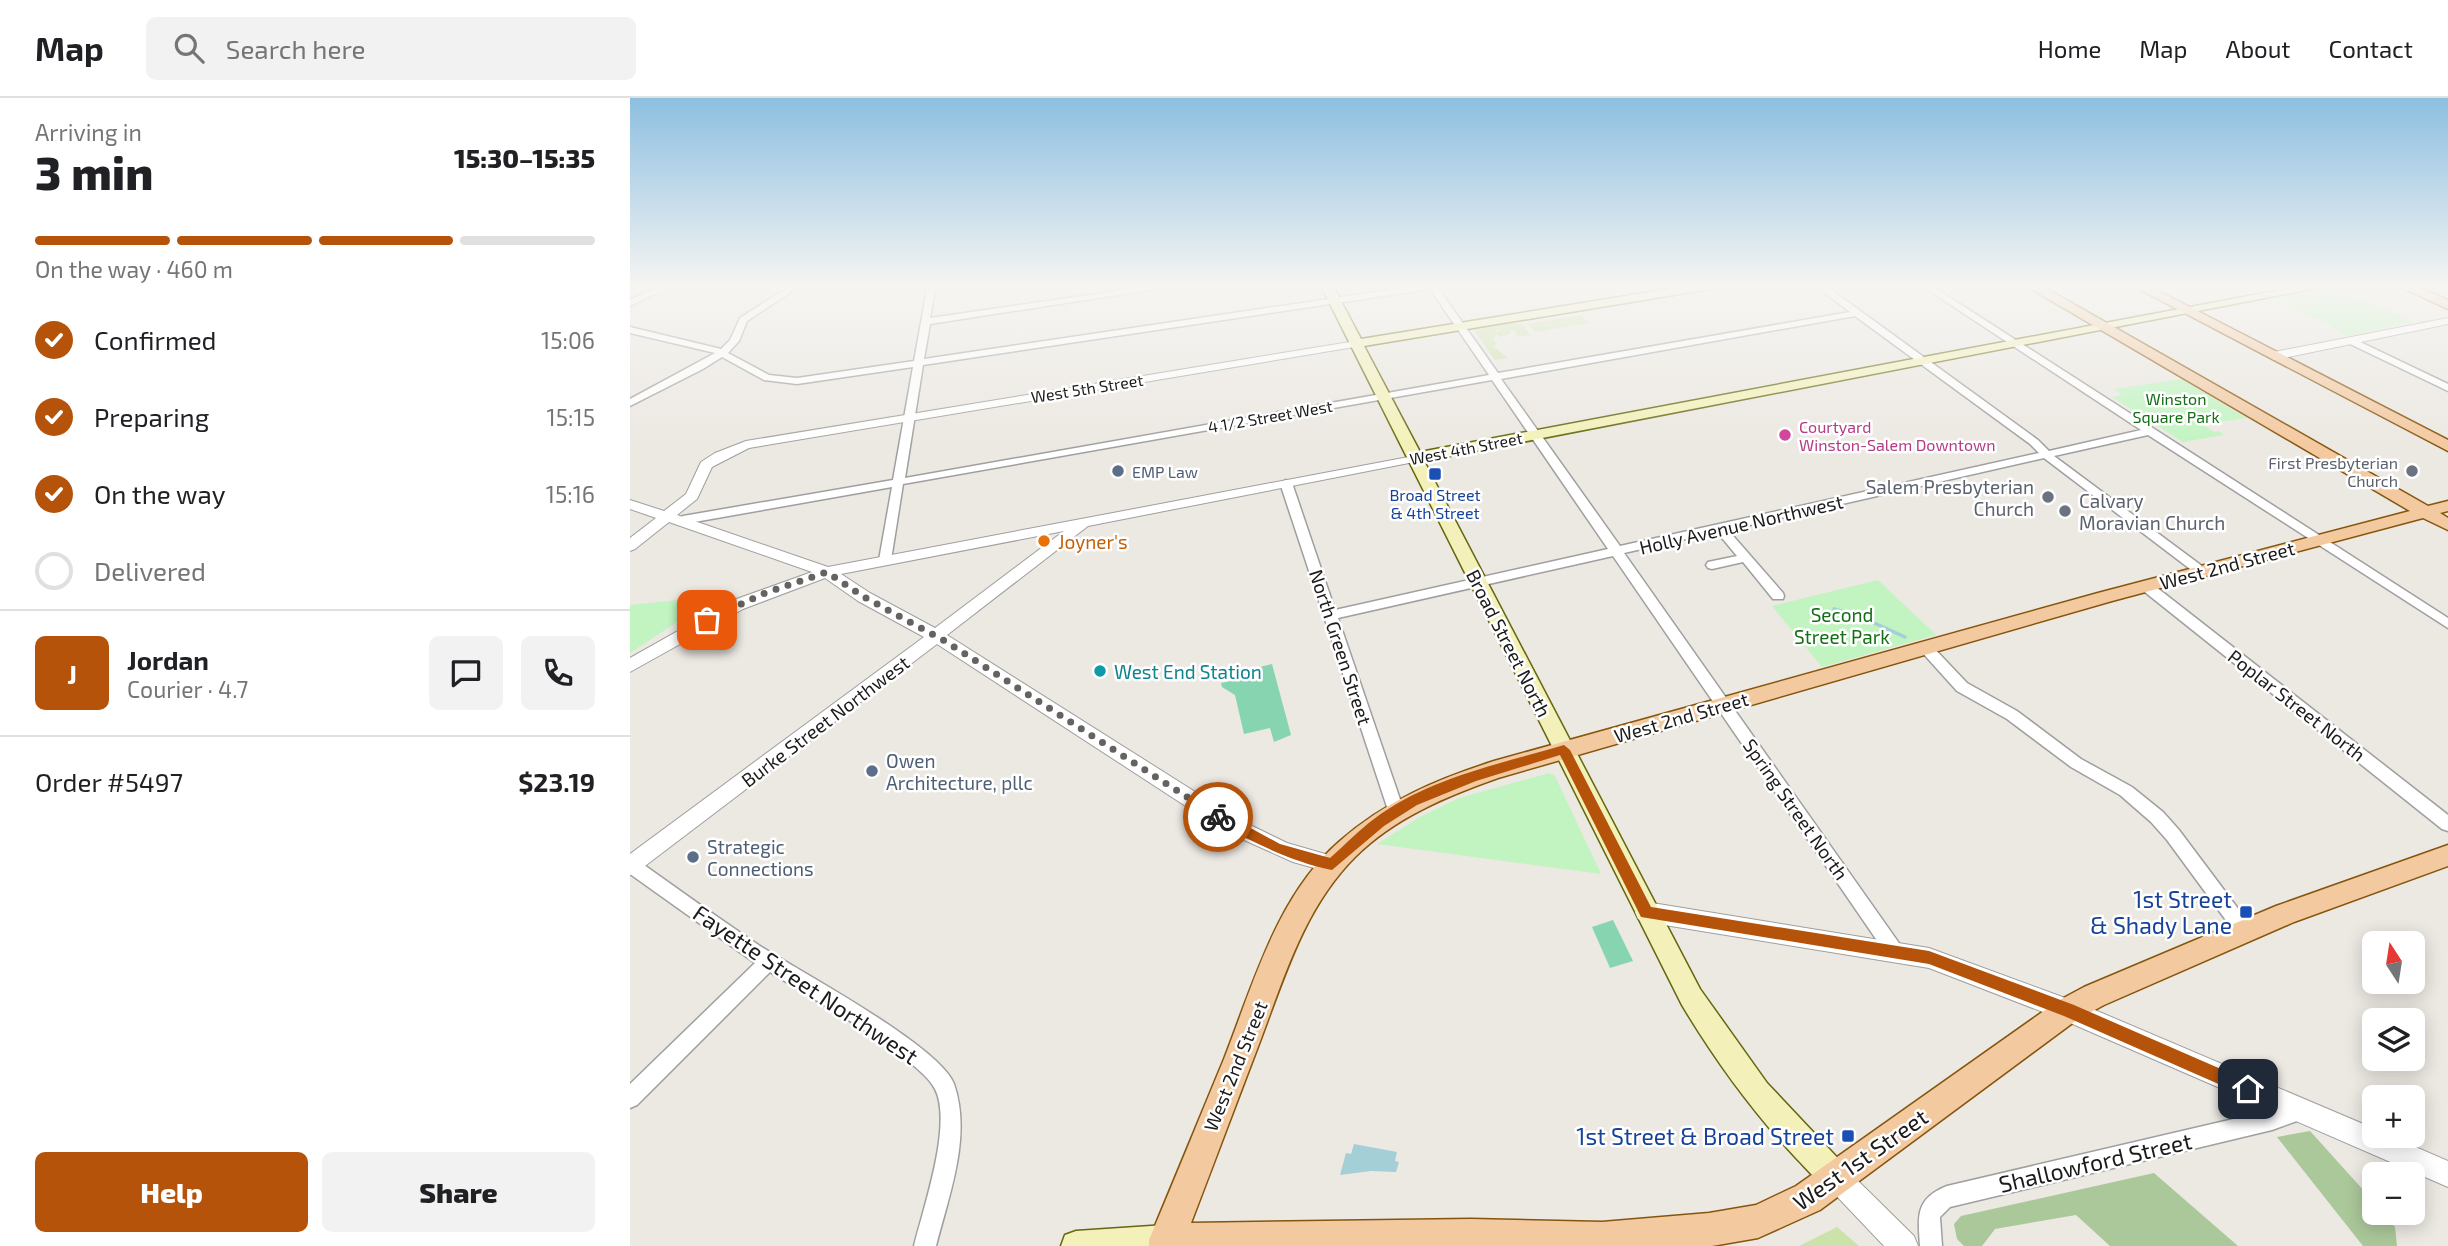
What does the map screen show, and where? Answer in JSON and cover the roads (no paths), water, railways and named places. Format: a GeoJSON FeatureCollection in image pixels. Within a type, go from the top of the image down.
{"type":"FeatureCollection","features":[{"type":"Feature","properties":{"kind":"main road","name":"Broad Street North"},"geometry":{"type":"LineString","coordinates":[[1354,340],[1691,997],[1732,1060],[1784,1124],[1836,1178]]}},
{"type":"Feature","properties":{"kind":"main road","name":"West 5th Street"},"geometry":{"type":"LineString","coordinates":[[1356,344],[1383,340]]}},
{"type":"Feature","properties":{"kind":"main road","name":"West 4th Street"},"geometry":{"type":"LineString","coordinates":[[1414,458],[2034,340]]}},
{"type":"Feature","properties":{"kind":"main road"},"geometry":{"type":"LineString","coordinates":[[2125,340],[2448,525]]}},
{"type":"Feature","properties":{"kind":"main road"},"geometry":{"type":"LineString","coordinates":[[2243,340],[2448,446]]}},
{"type":"Feature","properties":{"kind":"main road","name":"West 2nd Street"},"geometry":{"type":"LineString","coordinates":[[1165,1244],[1285,938],[1313,889],[1332,864],[1363,835],[1396,811],[1453,784],[1564,750],[2146,586],[2448,506]]}},
{"type":"Feature","properties":{"kind":"main road","name":"West 1st Street"},"geometry":{"type":"LineString","coordinates":[[2379,878],[2392,867],[2448,844]]}},
{"type":"Feature","properties":{"kind":"main road","name":"West 1st Street"},"geometry":{"type":"LineString","coordinates":[[1076,1246],[1471,1236],[1552,1242],[1644,1237],[1733,1227],[1758,1221],[1791,1208],[1836,1178],[2068,1010],[2112,988],[2245,932],[2379,878],[2401,874],[2448,855]]}},
{"type":"Feature","properties":{"kind":"street"},"geometry":{"type":"LineString","coordinates":[[670,340],[723,352],[767,378],[787,382],[1083,340]]}},
{"type":"Feature","properties":{"kind":"street"},"geometry":{"type":"LineString","coordinates":[[630,403],[723,352],[735,340]]}},
{"type":"Feature","properties":{"kind":"street"},"geometry":{"type":"LineString","coordinates":[[851,588],[862,572],[881,561],[898,482],[921,340]]}},
{"type":"Feature","properties":{"kind":"street","name":"Spring Street North"},"geometry":{"type":"LineString","coordinates":[[1470,340],[1895,952]]}},
{"type":"Feature","properties":{"kind":"street","name":"4 1/2 Street West"},"geometry":{"type":"LineString","coordinates":[[676,518],[898,482],[1707,340]]}},
{"type":"Feature","properties":{"kind":"street"},"geometry":{"type":"LineString","coordinates":[[1894,340],[2047,453],[2054,463],[2202,572]]}},
{"type":"Feature","properties":{"kind":"street"},"geometry":{"type":"LineString","coordinates":[[2010,340],[2448,624]]}},
{"type":"Feature","properties":{"kind":"street"},"geometry":{"type":"LineString","coordinates":[[2274,356],[2358,340]]}},
{"type":"Feature","properties":{"kind":"street"},"geometry":{"type":"LineString","coordinates":[[2351,341],[2448,388]]}},
{"type":"Feature","properties":{"kind":"street","name":"West 5th Street"},"geometry":{"type":"LineString","coordinates":[[630,546],[676,518],[698,487],[699,475],[706,465],[732,450],[764,442],[1356,344]]}},
{"type":"Feature","properties":{"kind":"street","name":"Holly Avenue Northwest"},"geometry":{"type":"LineString","coordinates":[[1331,615],[1618,553],[2047,453],[2151,432]]}},
{"type":"Feature","properties":{"kind":"street","name":"West 4th Street"},"geometry":{"type":"LineString","coordinates":[[630,666],[737,605],[827,572],[1414,458]]}},
{"type":"Feature","properties":{"kind":"street","name":"North Green Street"},"geometry":{"type":"LineString","coordinates":[[1286,483],[1396,811]]}},
{"type":"Feature","properties":{"kind":"street"},"geometry":{"type":"LineString","coordinates":[[630,504],[827,572],[936,636],[1241,830],[1306,859],[1332,864]]}},
{"type":"Feature","properties":{"kind":"street","name":"Burke Street Northwest"},"geometry":{"type":"LineString","coordinates":[[631,866],[1084,522]]}},
{"type":"Feature","properties":{"kind":"street"},"geometry":{"type":"LineString","coordinates":[[1721,529],[1778,596]]}},
{"type":"Feature","properties":{"kind":"street"},"geometry":{"type":"LineString","coordinates":[[1712,565],[1745,558]]}},
{"type":"Feature","properties":{"kind":"street","name":"Poplar Street North"},"geometry":{"type":"LineString","coordinates":[[2146,586],[2448,824]]}},
{"type":"Feature","properties":{"kind":"street"},"geometry":{"type":"LineString","coordinates":[[1925,647],[1962,687],[2012,715],[2057,750],[2126,791],[2157,817],[2174,835],[2245,932]]}},
{"type":"Feature","properties":{"kind":"street","name":"Fayette Street Northwest"},"geometry":{"type":"LineString","coordinates":[[631,866],[768,962],[920,1059],[944,1083],[950,1111],[949,1141],[925,1246]]}},
{"type":"Feature","properties":{"kind":"street"},"geometry":{"type":"LineString","coordinates":[[1646,912],[1895,952],[1941,962],[2068,1010],[2448,1174]]}},
{"type":"Feature","properties":{"kind":"street"},"geometry":{"type":"LineString","coordinates":[[630,1098],[768,962]]}},
{"type":"Feature","properties":{"kind":"street","name":"Shallowford Street"},"geometry":{"type":"LineString","coordinates":[[1931,1246],[1929,1214],[1938,1202],[1947,1197],[2298,1111]]}},
{"type":"Feature","properties":{"kind":"street"},"geometry":{"type":"LineString","coordinates":[[1836,1178],[1904,1246]]}},
{"type":"Feature","properties":{"kind":"water"},"geometry":{"type":"Polygon","coordinates":[[[1354,1144],[1397,1152],[1395,1161],[1399,1162],[1396,1172],[1371,1171],[1340,1175],[1346,1153],[1351,1154],[1354,1144]]]}},
{"type":"Feature","properties":{"kind":"waterway"},"geometry":{"type":"LineString","coordinates":[[1834,609],[1861,617],[1905,637]]}},
{"type":"Feature","properties":{"kind":"place","name":"Courtyard Winston-Salem Downtown"},"geometry":{"type":"Point","coordinates":[1785,435]}},
{"type":"Feature","properties":{"kind":"place","name":"EMP Law"},"geometry":{"type":"Point","coordinates":[1118,471]}},
{"type":"Feature","properties":{"kind":"place","name":"First Presbyterian Church"},"geometry":{"type":"Point","coordinates":[2412,471]}},
{"type":"Feature","properties":{"kind":"place","name":"Broad Street & 4th Street"},"geometry":{"type":"Point","coordinates":[1435,474]}},
{"type":"Feature","properties":{"kind":"place","name":"Salem Presbyterian Church"},"geometry":{"type":"Point","coordinates":[2048,497]}},
{"type":"Feature","properties":{"kind":"place","name":"Calvary Moravian Church"},"geometry":{"type":"Point","coordinates":[2065,511]}},
{"type":"Feature","properties":{"kind":"place","name":"Joyner's"},"geometry":{"type":"Point","coordinates":[1044,541]}},
{"type":"Feature","properties":{"kind":"place","name":"West End Station"},"geometry":{"type":"Point","coordinates":[1100,671]}},
{"type":"Feature","properties":{"kind":"place","name":"Owen Architecture, pllc"},"geometry":{"type":"Point","coordinates":[872,771]}},
{"type":"Feature","properties":{"kind":"place","name":"Strategic Connections"},"geometry":{"type":"Point","coordinates":[693,857]}},
{"type":"Feature","properties":{"kind":"place","name":"1st Street & Shady Lane"},"geometry":{"type":"Point","coordinates":[2246,912]}},
{"type":"Feature","properties":{"kind":"place","name":"1st Street & Broad Street"},"geometry":{"type":"Point","coordinates":[1848,1136]}},
{"type":"Feature","properties":{"kind":"park label","name":"Winston Square Park"},"geometry":{"type":"Point","coordinates":[2176,407]}},
{"type":"Feature","properties":{"kind":"park label","name":"Second Street Park"},"geometry":{"type":"Point","coordinates":[1842,625]}}]}
